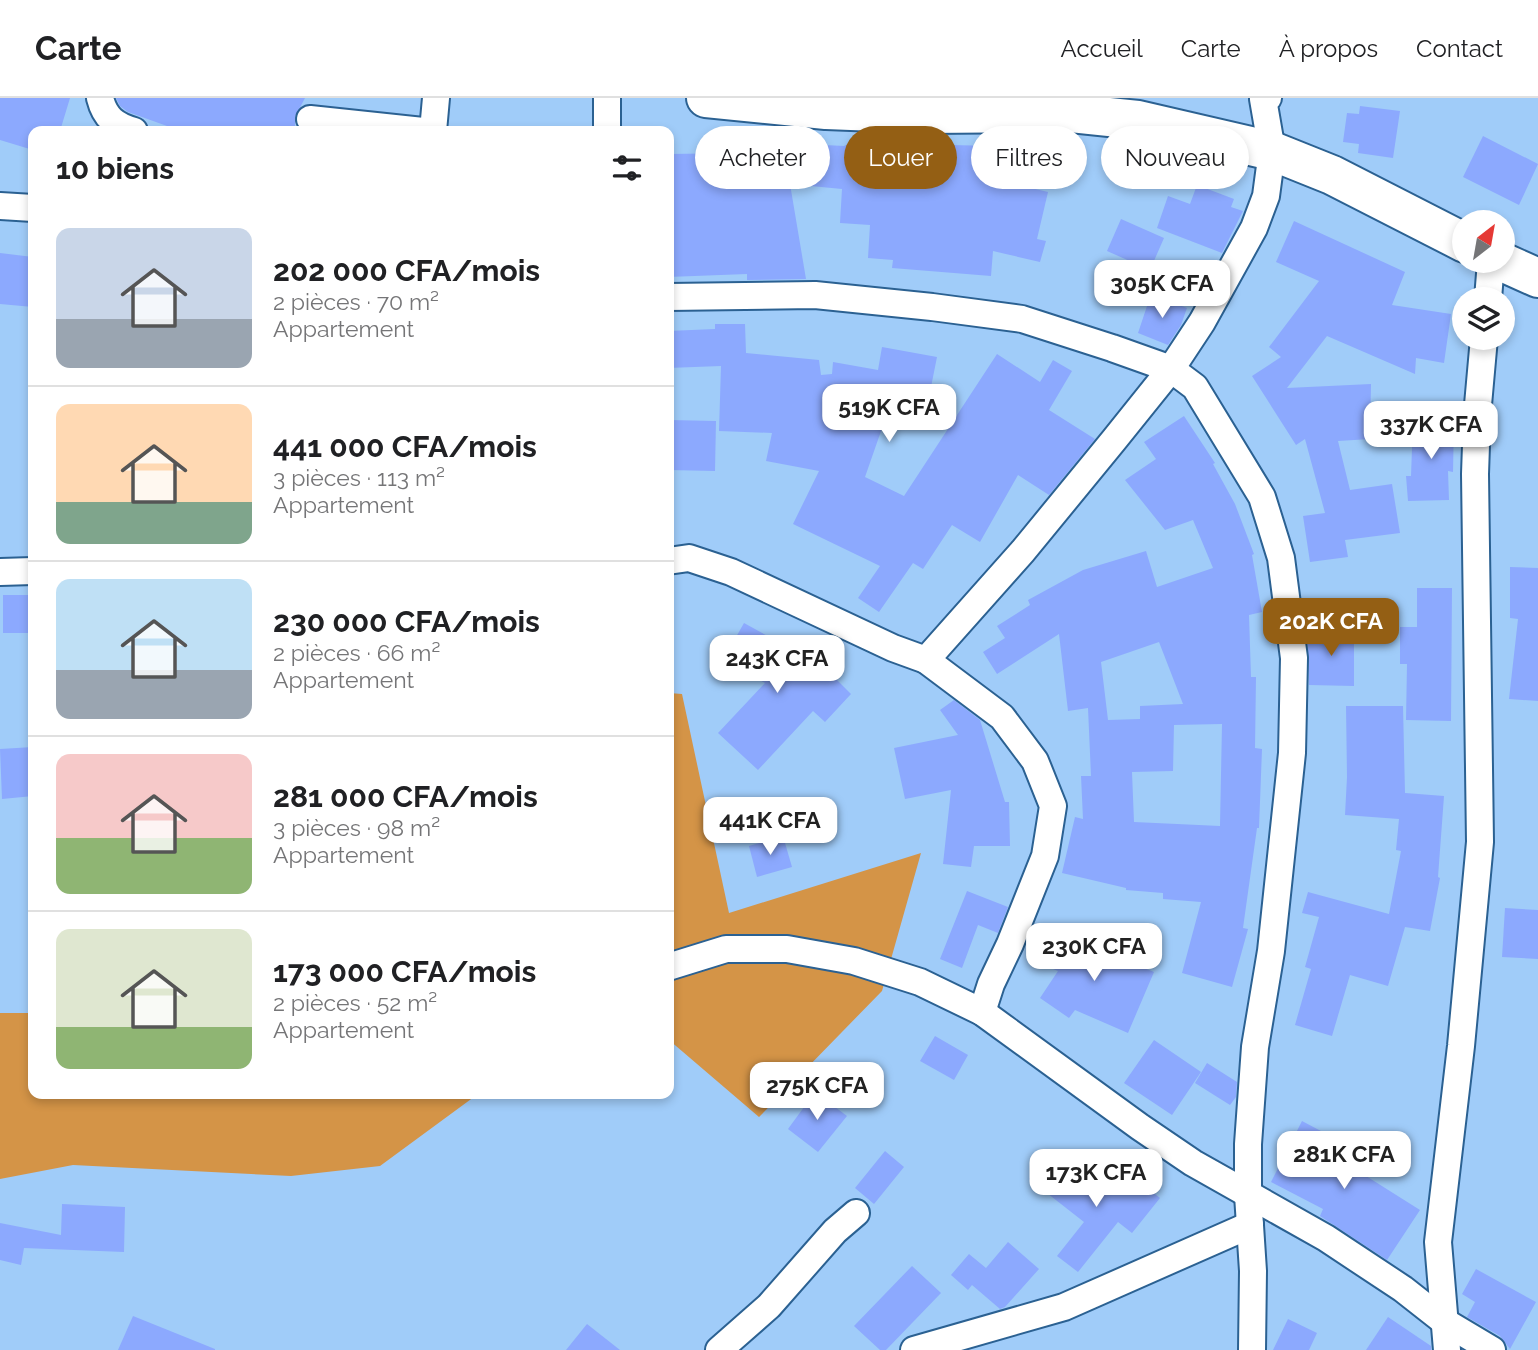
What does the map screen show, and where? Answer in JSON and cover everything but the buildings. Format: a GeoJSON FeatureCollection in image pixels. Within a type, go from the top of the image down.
{"type":"FeatureCollection","features":[{"type":"Feature","properties":{"kind":"main road"},"geometry":{"type":"LineString","coordinates":[[706,98],[826,110],[927,114],[1071,113],[1138,120],[1272,151],[1332,174],[1452,236]]}},
{"type":"Feature","properties":{"kind":"main road"},"geometry":{"type":"LineString","coordinates":[[1516,268],[1538,278]]}},
{"type":"Feature","properties":{"kind":"street"},"geometry":{"type":"LineString","coordinates":[[100,98],[103,113],[120,126]]}},
{"type":"Feature","properties":{"kind":"street"},"geometry":{"type":"LineString","coordinates":[[433,126],[436,98]]}},
{"type":"Feature","properties":{"kind":"street"},"geometry":{"type":"LineString","coordinates":[[607,98],[607,126]]}},
{"type":"Feature","properties":{"kind":"street"},"geometry":{"type":"LineString","coordinates":[[926,660],[1023,551],[1171,369],[1202,322],[1254,229],[1266,196],[1272,151],[1265,98]]}},
{"type":"Feature","properties":{"kind":"street"},"geometry":{"type":"LineString","coordinates":[[311,116],[386,126]]}},
{"type":"Feature","properties":{"kind":"street"},"geometry":{"type":"LineString","coordinates":[[0,206],[28,208]]}},
{"type":"Feature","properties":{"kind":"street"},"geometry":{"type":"LineString","coordinates":[[674,297],[815,295],[932,307],[1022,319],[1112,348],[1171,369],[1195,387],[1262,498],[1281,558],[1294,658],[1292,753],[1271,951],[1255,1047],[1248,1144],[1253,1271],[1252,1350]]}},
{"type":"Feature","properties":{"kind":"street"},"geometry":{"type":"LineString","coordinates":[[1447,1350],[1438,1242],[1461,1046],[1480,842],[1475,474],[1476,416],[1483,350]]}},
{"type":"Feature","properties":{"kind":"street"},"geometry":{"type":"LineString","coordinates":[[674,560],[689,558],[731,572],[892,648],[926,660],[1002,717],[1035,761],[1053,806],[1045,856],[1010,944],[990,984],[982,1012]]}},
{"type":"Feature","properties":{"kind":"street"},"geometry":{"type":"LineString","coordinates":[[0,572],[28,571]]}},
{"type":"Feature","properties":{"kind":"street"},"geometry":{"type":"LineString","coordinates":[[674,965],[726,949],[787,949],[854,961],[920,982],[982,1012],[1193,1163],[1326,1238],[1403,1289],[1445,1322],[1492,1350]]}},
{"type":"Feature","properties":{"kind":"street"},"geometry":{"type":"LineString","coordinates":[[719,1350],[769,1306],[835,1231],[856,1213]]}},
{"type":"Feature","properties":{"kind":"street"},"geometry":{"type":"LineString","coordinates":[[914,1350],[1064,1307],[1250,1225]]}},
{"type":"Feature","properties":{"kind":"shaded area"},"geometry":{"type":"Polygon","coordinates":[[[674,693],[682,694],[729,913],[921,853],[882,991],[759,1117],[674,1044],[674,693]]]}},
{"type":"Feature","properties":{"kind":"shaded area"},"geometry":{"type":"Polygon","coordinates":[[[0,1013],[28,1013],[28,1099],[471,1099],[380,1166],[291,1176],[73,1165],[0,1179],[0,1013]]]}}]}
